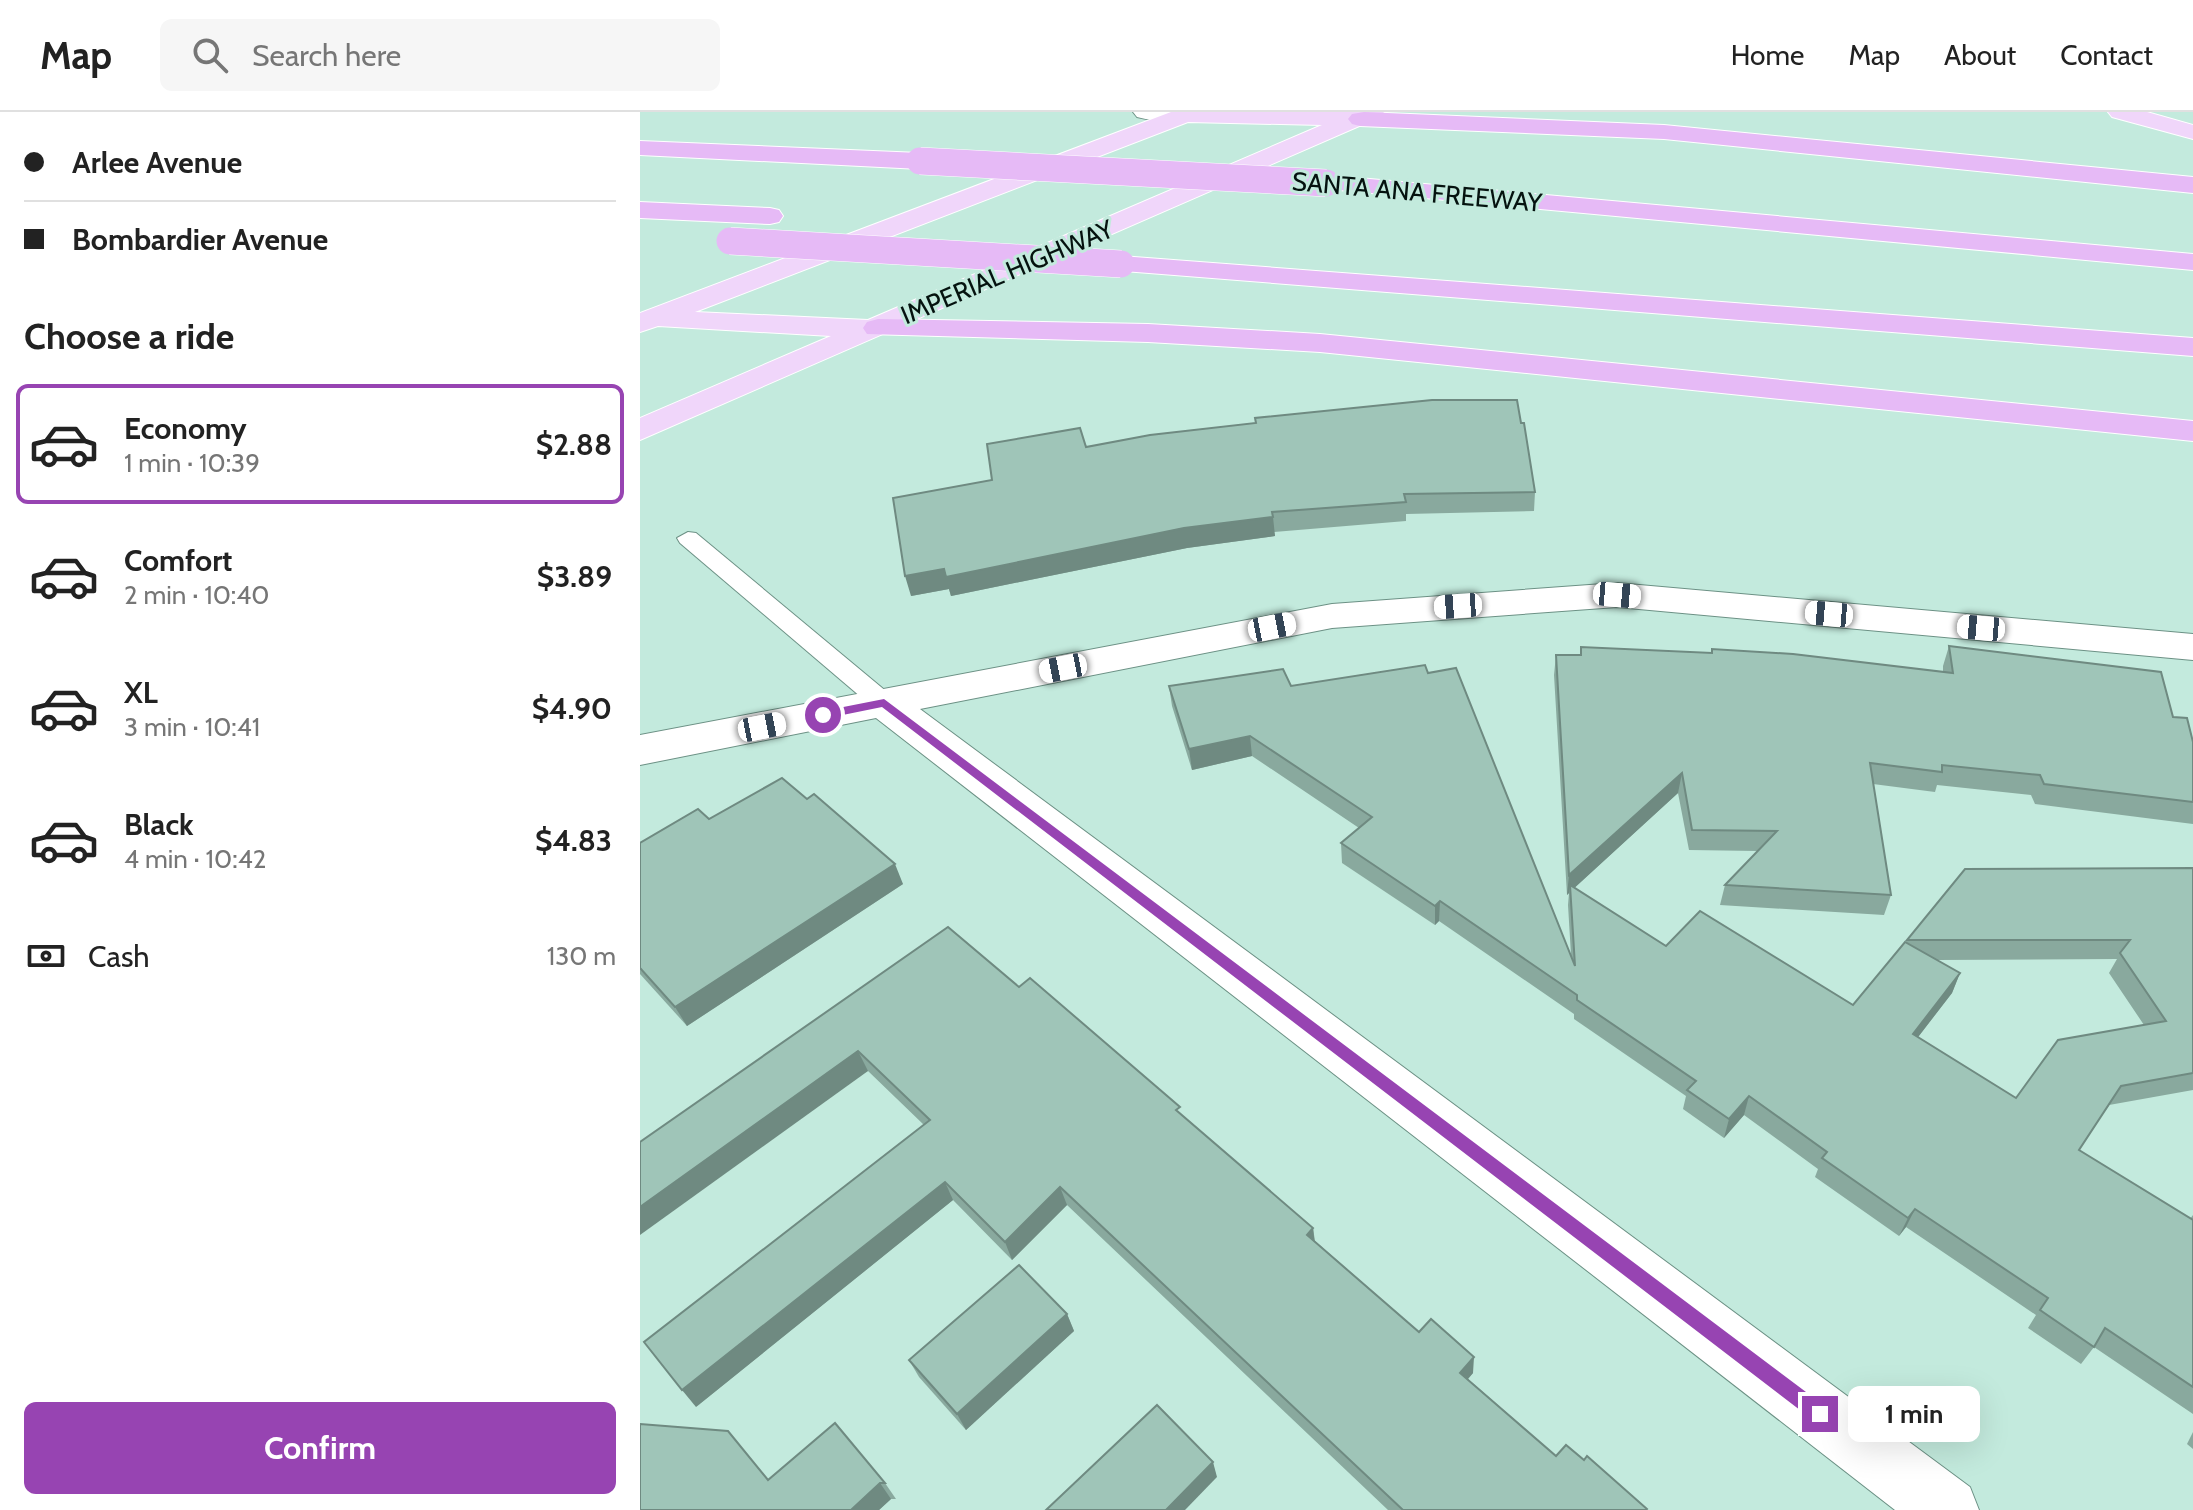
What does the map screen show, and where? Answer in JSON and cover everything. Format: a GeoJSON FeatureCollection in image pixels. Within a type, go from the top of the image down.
{"type":"FeatureCollection","features":[{"type":"Feature","properties":{"kind":"highway"},"geometry":{"type":"LineString","coordinates":[[1366,115],[1664,132],[2193,185]]}},
{"type":"Feature","properties":{"kind":"highway","name":"SANTA ANA FREEWAY"},"geometry":{"type":"LineString","coordinates":[[640,148],[1326,183],[2193,262]]}},
{"type":"Feature","properties":{"kind":"highway"},"geometry":{"type":"LineString","coordinates":[[640,210],[802,218]]}},
{"type":"Feature","properties":{"kind":"highway"},"geometry":{"type":"LineString","coordinates":[[833,219],[958,227]]}},
{"type":"Feature","properties":{"kind":"highway"},"geometry":{"type":"LineString","coordinates":[[1036,232],[1381,258],[1467,290]]}},
{"type":"Feature","properties":{"kind":"highway"},"geometry":{"type":"LineString","coordinates":[[700,239],[1121,264],[2193,347]]}},
{"type":"Feature","properties":{"kind":"highway"},"geometry":{"type":"LineString","coordinates":[[878,328],[1148,333],[1320,343],[2193,431]]}},
{"type":"Feature","properties":{"kind":"main road"},"geometry":{"type":"LineString","coordinates":[[2120,112],[2193,132]]}},
{"type":"Feature","properties":{"kind":"main road"},"geometry":{"type":"LineString","coordinates":[[643,321],[1188,114],[1366,115]]}},
{"type":"Feature","properties":{"kind":"main road","name":"IMPERIAL HIGHWAY"},"geometry":{"type":"LineString","coordinates":[[640,430],[1366,115]]}},
{"type":"Feature","properties":{"kind":"main road"},"geometry":{"type":"LineString","coordinates":[[643,321],[878,328]]}},
{"type":"Feature","properties":{"kind":"street"},"geometry":{"type":"LineString","coordinates":[[1145,112],[1188,114]]}},
{"type":"Feature","properties":{"kind":"street"},"geometry":{"type":"LineString","coordinates":[[640,750],[1332,616],[1617,595],[2193,647]]}},
{"type":"Feature","properties":{"kind":"street"},"geometry":{"type":"LineString","coordinates":[[884,703],[1947,1510]]}},
{"type":"Feature","properties":{"kind":"lane"},"geometry":{"type":"LineString","coordinates":[[688,538],[884,703]]}},
{"type":"Feature","properties":{"kind":"building"},"geometry":{"type":"Polygon","coordinates":[[[1432,400],[1517,400],[1521,423],[1524,423],[1535,492],[1404,494],[1406,502],[1272,512],[1273,517],[1184,528],[946,577],[944,569],[905,576],[893,498],[992,480],[987,444],[1080,428],[1086,447],[1150,435],[1256,423],[1255,418],[1432,400]]]}},
{"type":"Feature","properties":{"kind":"building"},"geometry":{"type":"Polygon","coordinates":[[[1949,646],[2161,672],[2173,717],[2187,718],[2193,742],[2193,802],[2044,784],[2040,775],[1942,765],[1942,772],[1870,763],[1891,895],[1725,885],[1777,831],[1692,830],[1682,773],[1569,875],[1556,655],[1581,655],[1581,647],[1712,653],[1712,649],[1793,654],[1953,673],[1949,646]]]}},
{"type":"Feature","properties":{"kind":"building"},"geometry":{"type":"Polygon","coordinates":[[[1425,665],[1428,673],[1456,668],[1575,966],[1570,885],[1666,946],[1700,911],[1853,1005],[1905,942],[1960,973],[1913,1034],[2016,1098],[2058,1040],[2166,1021],[2120,953],[2130,940],[1907,940],[1965,869],[2193,868],[2193,1073],[2121,1086],[2079,1150],[2193,1220],[2193,1387],[2105,1328],[2094,1347],[2040,1310],[2048,1298],[1915,1209],[1908,1218],[1822,1158],[1827,1152],[1749,1096],[1729,1119],[1687,1090],[1696,1081],[1577,1000],[1577,995],[1440,901],[1435,906],[1341,843],[1372,817],[1250,736],[1189,749],[1169,686],[1283,669],[1291,686],[1425,665]]]}},
{"type":"Feature","properties":{"kind":"building"},"geometry":{"type":"Polygon","coordinates":[[[782,778],[807,799],[814,794],[895,864],[675,1007],[640,968],[640,843],[698,809],[709,819],[782,778]]]}},
{"type":"Feature","properties":{"kind":"building"},"geometry":{"type":"Polygon","coordinates":[[[948,927],[1019,987],[1030,978],[1180,1107],[1176,1110],[1313,1228],[1307,1235],[1419,1332],[1431,1319],[1474,1357],[1460,1373],[1556,1456],[1566,1445],[1584,1460],[1587,1456],[1647,1509],[1403,1510],[1060,1187],[1005,1242],[945,1182],[682,1390],[644,1342],[930,1120],[858,1051],[640,1207],[640,1142],[948,927]]]}},
{"type":"Feature","properties":{"kind":"building"},"geometry":{"type":"Polygon","coordinates":[[[1019,1265],[1067,1314],[957,1414],[909,1360],[1019,1265]]]}},
{"type":"Feature","properties":{"kind":"building"},"geometry":{"type":"Polygon","coordinates":[[[1157,1405],[1213,1462],[1166,1510],[1046,1510],[1157,1405]]]}},
{"type":"Feature","properties":{"kind":"building"},"geometry":{"type":"Polygon","coordinates":[[[835,1423],[885,1483],[880,1483],[851,1510],[640,1510],[640,1424],[728,1431],[768,1480],[835,1423]]]}},
{"type":"Feature","properties":{"kind":"route"},"geometry":{"type":"LineString","coordinates":[[823,715],[884,703],[1820,1414]]}}]}
